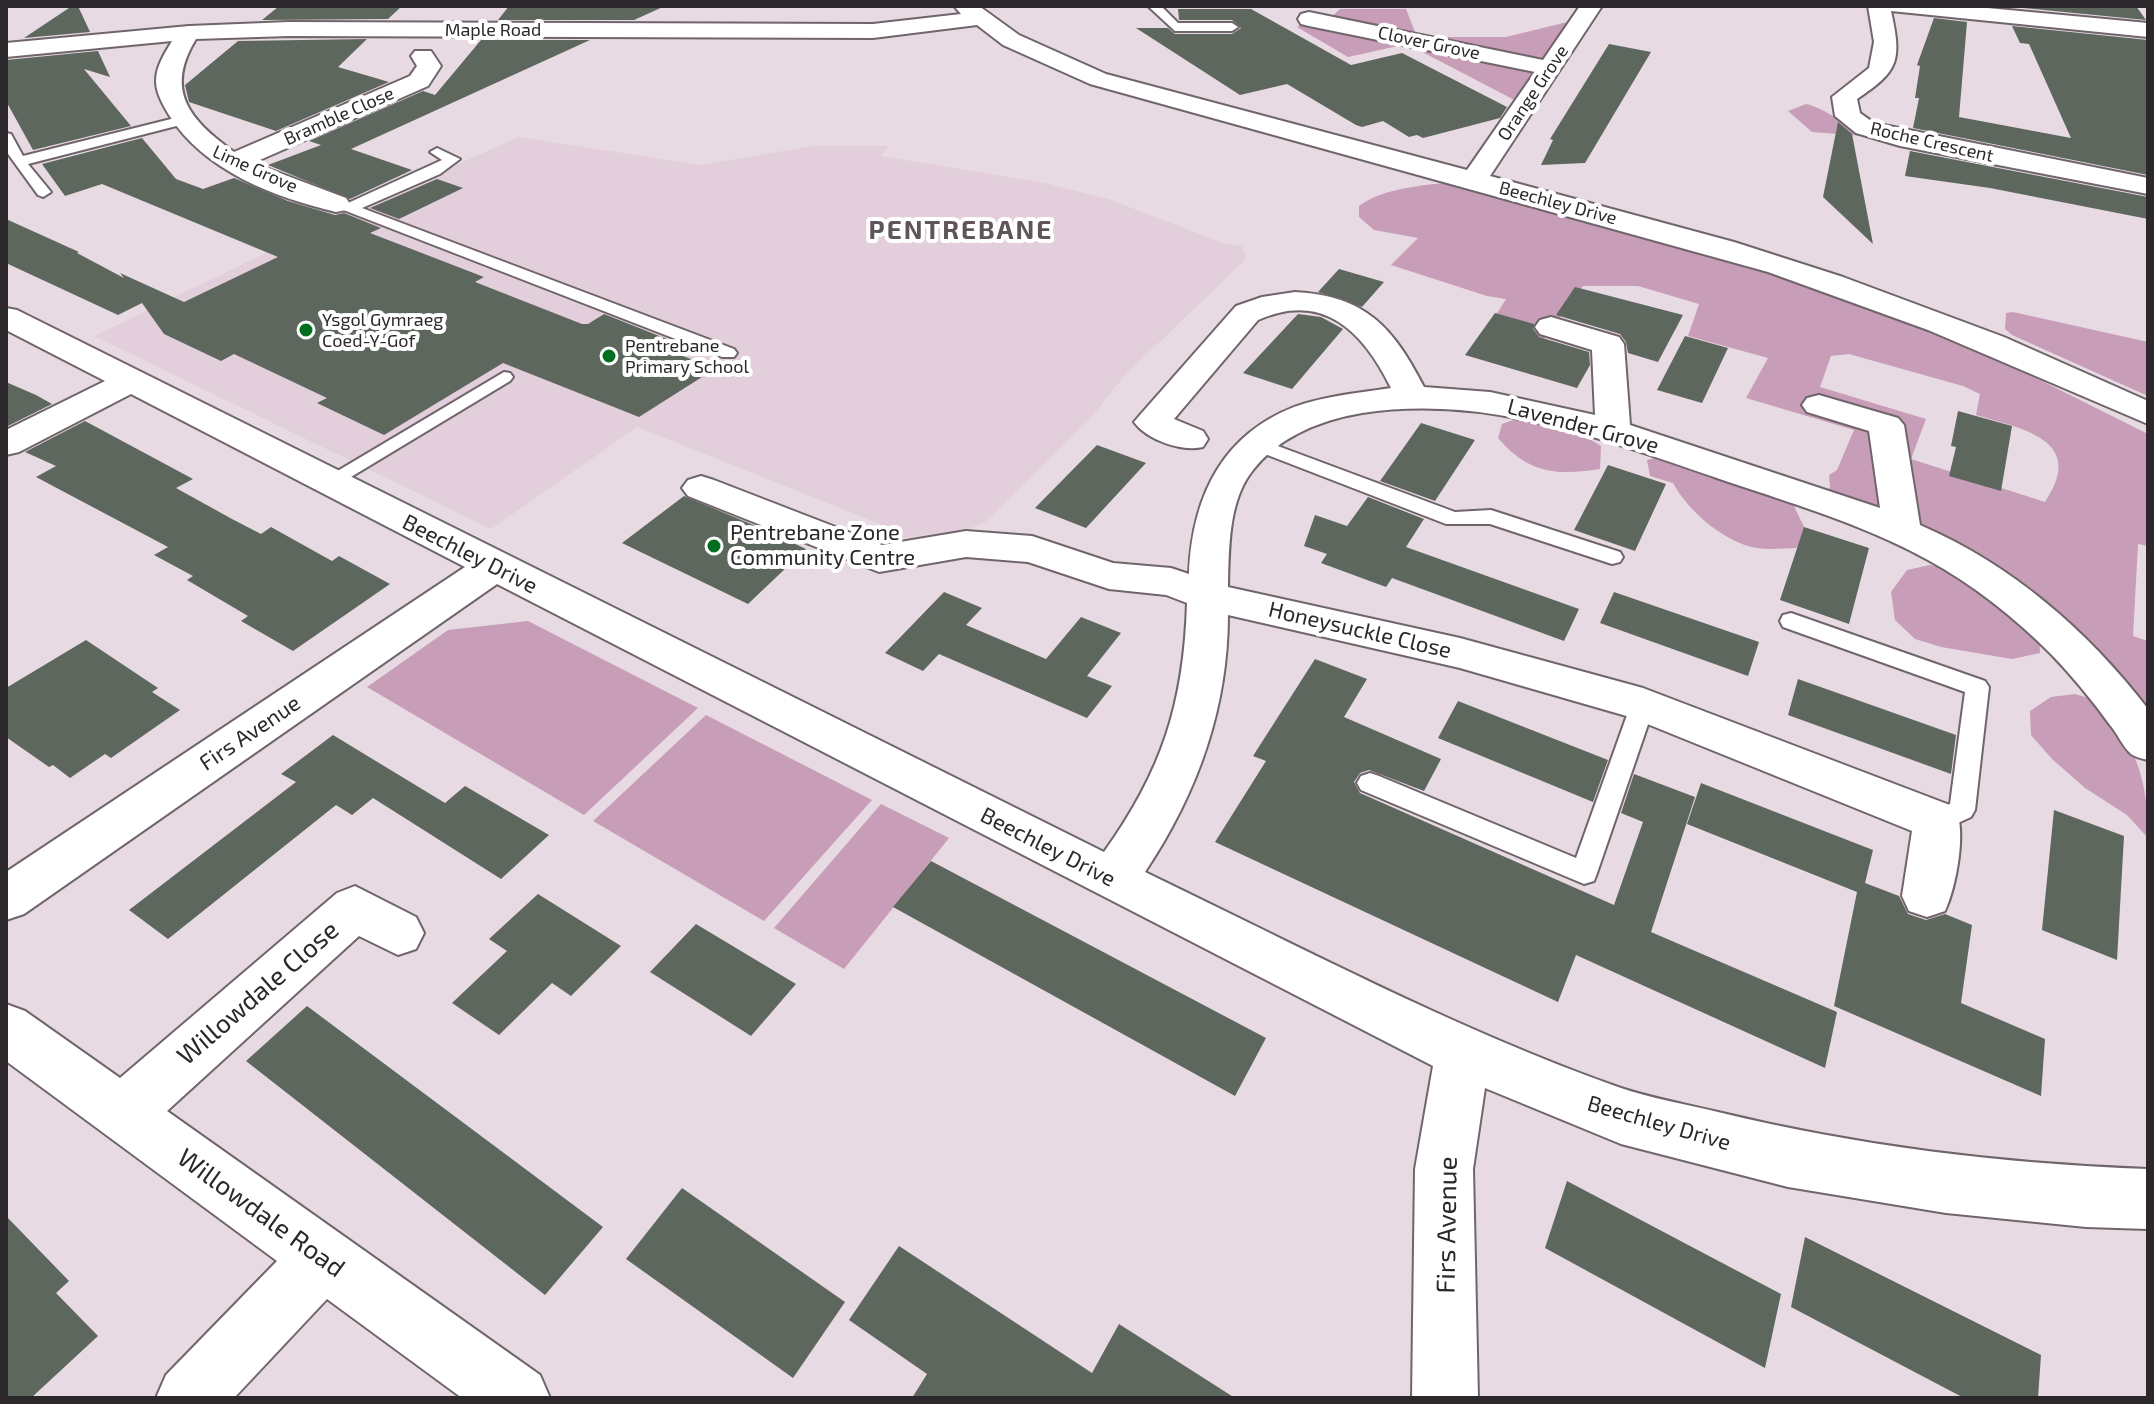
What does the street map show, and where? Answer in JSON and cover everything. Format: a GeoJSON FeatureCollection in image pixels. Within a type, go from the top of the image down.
{"type":"FeatureCollection","features":[{"type":"Feature","properties":{"kind":"street","name":"Orange Grove"},"geometry":{"type":"LineString","coordinates":[[1474,180],[1591,6]]}},
{"type":"Feature","properties":{"kind":"street","name":"Roche Crescent"},"geometry":{"type":"LineString","coordinates":[[1879,6],[1884,58],[1878,73],[1844,97],[1848,116],[1865,128],[1900,138],[2148,186]]}},
{"type":"Feature","properties":{"kind":"street"},"geometry":{"type":"LineString","coordinates":[[1897,6],[2148,30]]}},
{"type":"Feature","properties":{"kind":"street","name":"Maple Road"},"geometry":{"type":"LineString","coordinates":[[6,50],[189,33],[289,29],[873,31],[973,12]]}},
{"type":"Feature","properties":{"kind":"street","name":"Beechley Drive"},"geometry":{"type":"LineString","coordinates":[[973,12],[1046,58],[1098,79],[1474,180],[1827,280],[1950,326],[2075,378],[2148,414]]}},
{"type":"Feature","properties":{"kind":"street","name":"Clover Grove"},"geometry":{"type":"LineString","coordinates":[[1309,19],[1550,68]]}},
{"type":"Feature","properties":{"kind":"street","name":"Lime Grove"},"geometry":{"type":"LineString","coordinates":[[189,33],[168,78],[171,94],[183,120],[203,145],[231,163],[343,206]]}},
{"type":"Feature","properties":{"kind":"street","name":"Bramble Close"},"geometry":{"type":"LineString","coordinates":[[231,163],[419,81],[429,66],[423,56]]}},
{"type":"Feature","properties":{"kind":"street"},"geometry":{"type":"LineString","coordinates":[[1190,439],[1152,422],[1247,313],[1265,303],[1292,299],[1347,313],[1371,330],[1393,359],[1411,395]]}},
{"type":"Feature","properties":{"kind":"street","name":"Beechley Drive"},"geometry":{"type":"LineString","coordinates":[[6,317],[1113,880],[1463,1053],[1621,1116],[1788,1158],[1946,1183],[2086,1197],[2148,1199]]}},
{"type":"Feature","properties":{"kind":"street"},"geometry":{"type":"LineString","coordinates":[[1551,327],[1608,344],[1613,431]]}},
{"type":"Feature","properties":{"kind":"street"},"geometry":{"type":"LineString","coordinates":[[6,444],[129,382]]}},
{"type":"Feature","properties":{"kind":"street","name":"Lavender Grove"},"geometry":{"type":"LineString","coordinates":[[1113,880],[1160,807],[1191,730],[1204,677],[1211,597],[1211,533],[1222,490],[1238,464],[1259,445],[1306,415],[1362,401],[1411,395],[1477,399],[1548,412],[1902,529],[1972,568],[2026,608],[2087,664],[2148,743]]}},
{"type":"Feature","properties":{"kind":"street"},"geometry":{"type":"LineString","coordinates":[[1819,405],[1886,425],[1902,529]]}},
{"type":"Feature","properties":{"kind":"street","name":"Honeysuckle Close"},"geometry":{"type":"LineString","coordinates":[[701,488],[879,559],[966,544],[1032,549],[1109,576],[1171,582],[1211,597],[1400,638],[1643,704],[1938,821]]}},
{"type":"Feature","properties":{"kind":"street","name":"Firs Avenue"},"geometry":{"type":"LineString","coordinates":[[8,895],[495,566]]}},
{"type":"Feature","properties":{"kind":"street"},"geometry":{"type":"LineString","coordinates":[[1927,896],[1938,821]]}},
{"type":"Feature","properties":{"kind":"street","name":"Willowdale Close"},"geometry":{"type":"LineString","coordinates":[[124,1112],[355,908],[398,933]]}},
{"type":"Feature","properties":{"kind":"street","name":"Willowdale Road"},"geometry":{"type":"LineString","coordinates":[[6,1029],[517,1398]]}},
{"type":"Feature","properties":{"kind":"street","name":"Firs Avenue"},"geometry":{"type":"LineString","coordinates":[[1445,1398],[1444,1169],[1463,1053]]}},
{"type":"Feature","properties":{"kind":"street"},"geometry":{"type":"LineString","coordinates":[[189,1398],[322,1259]]}},
{"type":"Feature","properties":{"kind":"lane"},"geometry":{"type":"LineString","coordinates":[[1154,6],[1175,27],[1232,27]]}},
{"type":"Feature","properties":{"kind":"lane"},"geometry":{"type":"LineString","coordinates":[[19,162],[183,120]]}},
{"type":"Feature","properties":{"kind":"lane"},"geometry":{"type":"LineString","coordinates":[[6,137],[19,162],[43,192]]}},
{"type":"Feature","properties":{"kind":"lane"},"geometry":{"type":"LineString","coordinates":[[343,206],[435,171],[453,159],[437,152]]}},
{"type":"Feature","properties":{"kind":"lane"},"geometry":{"type":"LineString","coordinates":[[343,206],[728,353]]}},
{"type":"Feature","properties":{"kind":"lane"},"geometry":{"type":"LineString","coordinates":[[329,482],[504,377]]}},
{"type":"Feature","properties":{"kind":"lane"},"geometry":{"type":"LineString","coordinates":[[1259,445],[1453,519],[1491,517],[1612,557]]}},
{"type":"Feature","properties":{"kind":"lane"},"geometry":{"type":"LineString","coordinates":[[1791,621],[1977,687],[1962,810],[1938,821]]}},
{"type":"Feature","properties":{"kind":"lane"},"geometry":{"type":"LineString","coordinates":[[1370,783],[1584,873],[1643,704]]}},
{"type":"Feature","properties":{"kind":"shaded area"},"geometry":{"type":"Polygon","coordinates":[[[1340,9],[1406,9],[1417,37],[1506,37],[1584,18],[1524,105],[1407,44],[1348,57],[1297,27],[1309,19],[1326,22],[1340,9]]]}},
{"type":"Feature","properties":{"kind":"shaded area"},"geometry":{"type":"Polygon","coordinates":[[[1806,104],[1865,136],[1812,132],[1788,111],[1806,104]]]}},
{"type":"Feature","properties":{"kind":"shaded area"},"geometry":{"type":"Polygon","coordinates":[[[519,137],[701,165],[812,146],[889,146],[881,156],[1045,183],[1111,200],[1220,242],[1242,246],[1246,259],[1125,375],[1089,420],[984,523],[969,529],[872,543],[864,540],[880,524],[637,427],[491,529],[94,336],[355,210],[519,137]]]}},
{"type":"Feature","properties":{"kind":"shaded area"},"geometry":{"type":"Polygon","coordinates":[[[1474,180],[1950,326],[2038,379],[2148,434],[2148,546],[2138,544],[2133,636],[2148,641],[2148,743],[2026,608],[1823,502],[1830,487],[1829,475],[1837,470],[1854,430],[1746,398],[1768,358],[1688,336],[1699,304],[1638,286],[1583,286],[1544,339],[1491,323],[1506,299],[1487,296],[1391,265],[1418,238],[1374,230],[1359,217],[1359,206],[1385,193],[1474,180]],[[1849,354],[1831,356],[1820,387],[1926,419],[1911,459],[2045,502],[2056,481],[2059,464],[2054,451],[2044,440],[2030,432],[1976,415],[1980,394],[1963,386],[1849,354]]]}},
{"type":"Feature","properties":{"kind":"shaded area"},"geometry":{"type":"Polygon","coordinates":[[[2006,313],[2148,342],[2148,396],[2012,335],[2005,329],[2006,313]]]}},
{"type":"Feature","properties":{"kind":"shaded area"},"geometry":{"type":"Polygon","coordinates":[[[1519,418],[1562,426],[1601,446],[1600,469],[1556,471],[1520,459],[1498,438],[1502,424],[1519,418]]]}},
{"type":"Feature","properties":{"kind":"shaded area"},"geometry":{"type":"Polygon","coordinates":[[[1663,456],[1792,502],[1808,535],[1796,548],[1757,548],[1732,540],[1698,515],[1673,483],[1650,476],[1647,460],[1663,456]]]}},
{"type":"Feature","properties":{"kind":"shaded area"},"geometry":{"type":"Polygon","coordinates":[[[1930,565],[1961,572],[2039,633],[2040,653],[2012,659],[1941,647],[1915,639],[1895,620],[1891,592],[1907,570],[1930,565]]]}},
{"type":"Feature","properties":{"kind":"shaded area"},"geometry":{"type":"Polygon","coordinates":[[[528,621],[698,708],[584,815],[367,687],[448,630],[528,621]]]}},
{"type":"Feature","properties":{"kind":"shaded area"},"geometry":{"type":"Polygon","coordinates":[[[2075,694],[2106,703],[2125,737],[2143,782],[2148,838],[2127,815],[2085,788],[2052,759],[2031,735],[2030,711],[2051,697],[2075,694]]]}},
{"type":"Feature","properties":{"kind":"shaded area"},"geometry":{"type":"Polygon","coordinates":[[[706,715],[872,800],[764,921],[593,821],[706,715]]]}},
{"type":"Feature","properties":{"kind":"shaded area"},"geometry":{"type":"Polygon","coordinates":[[[881,804],[949,838],[844,969],[774,928],[881,804]]]}},
{"type":"Feature","properties":{"kind":"building"},"geometry":{"type":"Polygon","coordinates":[[[72,6],[78,6],[90,32],[24,38],[72,6]]]}},
{"type":"Feature","properties":{"kind":"building"},"geometry":{"type":"Polygon","coordinates":[[[402,6],[388,19],[262,20],[278,7],[402,6]]]}},
{"type":"Feature","properties":{"kind":"building"},"geometry":{"type":"Polygon","coordinates":[[[509,6],[665,6],[634,20],[498,20],[509,6]]]}},
{"type":"Feature","properties":{"kind":"building"},"geometry":{"type":"Polygon","coordinates":[[[2003,6],[2136,6],[2146,20],[2003,6]]]}},
{"type":"Feature","properties":{"kind":"building"},"geometry":{"type":"Polygon","coordinates":[[[1178,9],[1251,9],[1351,65],[1402,53],[1507,107],[1500,118],[1423,138],[1417,135],[1409,137],[1383,121],[1362,127],[1356,125],[1287,84],[1240,95],[1136,28],[1168,28],[1175,34],[1232,34],[1241,28],[1232,20],[1179,20],[1178,9]]]}},
{"type":"Feature","properties":{"kind":"building"},"geometry":{"type":"Polygon","coordinates":[[[1934,18],[1967,22],[1959,117],[2071,138],[2029,44],[2020,43],[2012,26],[2148,40],[2148,175],[1913,128],[1919,98],[1915,98],[1920,66],[1917,65],[1934,18]]]}},
{"type":"Feature","properties":{"kind":"building"},"geometry":{"type":"Polygon","coordinates":[[[367,39],[338,67],[389,82],[276,131],[189,102],[185,85],[238,41],[367,39]]]}},
{"type":"Feature","properties":{"kind":"building"},"geometry":{"type":"Polygon","coordinates":[[[481,40],[590,40],[351,149],[412,170],[350,199],[268,165],[321,145],[309,141],[423,91],[435,95],[481,40]]]}},
{"type":"Feature","properties":{"kind":"building"},"geometry":{"type":"Polygon","coordinates":[[[1609,44],[1651,52],[1585,163],[1541,165],[1553,140],[1550,139],[1609,44]]]}},
{"type":"Feature","properties":{"kind":"building"},"geometry":{"type":"Polygon","coordinates":[[[98,51],[110,77],[84,69],[131,126],[33,150],[6,101],[6,60],[98,51]]]}},
{"type":"Feature","properties":{"kind":"building"},"geometry":{"type":"Polygon","coordinates":[[[1838,122],[1852,134],[1873,244],[1823,197],[1838,122]]]}},
{"type":"Feature","properties":{"kind":"building"},"geometry":{"type":"Polygon","coordinates":[[[142,138],[176,179],[203,189],[234,178],[288,201],[335,215],[344,213],[381,228],[370,233],[484,277],[475,282],[582,324],[588,324],[604,314],[687,347],[677,354],[691,359],[679,368],[702,377],[639,417],[503,363],[384,435],[317,403],[327,398],[234,354],[221,361],[164,334],[142,303],[118,315],[6,263],[6,219],[79,252],[124,278],[120,273],[184,302],[278,257],[102,184],[65,196],[42,164],[142,138]]]}},
{"type":"Feature","properties":{"kind":"building"},"geometry":{"type":"Polygon","coordinates":[[[1910,151],[2148,197],[2148,219],[1990,188],[1905,176],[1910,151]]]}},
{"type":"Feature","properties":{"kind":"building"},"geometry":{"type":"Polygon","coordinates":[[[437,179],[463,188],[399,219],[370,208],[437,179]]]}},
{"type":"Feature","properties":{"kind":"building"},"geometry":{"type":"Polygon","coordinates":[[[1339,269],[1384,282],[1362,307],[1318,292],[1339,269]]]}},
{"type":"Feature","properties":{"kind":"building"},"geometry":{"type":"Polygon","coordinates":[[[1575,287],[1683,315],[1658,362],[1628,353],[1626,342],[1620,334],[1556,315],[1575,287]]]}},
{"type":"Feature","properties":{"kind":"building"},"geometry":{"type":"Polygon","coordinates":[[[1495,313],[1534,324],[1533,329],[1539,337],[1589,352],[1590,365],[1577,388],[1465,355],[1495,313]]]}},
{"type":"Feature","properties":{"kind":"building"},"geometry":{"type":"Polygon","coordinates":[[[1298,314],[1321,317],[1343,329],[1292,389],[1243,373],[1298,314]]]}},
{"type":"Feature","properties":{"kind":"building"},"geometry":{"type":"Polygon","coordinates":[[[1685,336],[1728,348],[1702,403],[1657,390],[1685,336]]]}},
{"type":"Feature","properties":{"kind":"building"},"geometry":{"type":"Polygon","coordinates":[[[6,382],[36,395],[52,404],[6,427],[6,382]]]}},
{"type":"Feature","properties":{"kind":"building"},"geometry":{"type":"Polygon","coordinates":[[[1958,411],[2012,426],[2001,491],[1949,476],[1956,447],[1951,446],[1958,411]]]}},
{"type":"Feature","properties":{"kind":"building"},"geometry":{"type":"Polygon","coordinates":[[[85,421],[193,479],[176,488],[232,519],[261,534],[271,527],[332,561],[339,556],[390,584],[293,651],[241,621],[248,616],[187,580],[193,576],[154,555],[168,547],[36,477],[56,466],[25,452],[85,421]]]}},
{"type":"Feature","properties":{"kind":"building"},"geometry":{"type":"Polygon","coordinates":[[[1421,423],[1475,440],[1435,501],[1380,481],[1421,423]]]}},
{"type":"Feature","properties":{"kind":"building"},"geometry":{"type":"Polygon","coordinates":[[[1097,445],[1146,463],[1086,528],[1035,508],[1097,445]]]}},
{"type":"Feature","properties":{"kind":"building"},"geometry":{"type":"Polygon","coordinates":[[[1608,465],[1666,484],[1635,551],[1574,530],[1608,465]]]}},
{"type":"Feature","properties":{"kind":"building","name":"Pentrebane Zone Community Centre"},"geometry":{"type":"Polygon","coordinates":[[[684,496],[806,549],[748,604],[622,543],[684,496]]]}},
{"type":"Feature","properties":{"kind":"building"},"geometry":{"type":"Polygon","coordinates":[[[1368,497],[1424,519],[1406,547],[1579,609],[1564,641],[1392,578],[1386,587],[1321,563],[1327,554],[1304,546],[1315,515],[1347,526],[1368,497]]]}},
{"type":"Feature","properties":{"kind":"building"},"geometry":{"type":"Polygon","coordinates":[[[1804,527],[1869,548],[1849,624],[1780,600],[1804,527]]]}},
{"type":"Feature","properties":{"kind":"building"},"geometry":{"type":"Polygon","coordinates":[[[944,592],[982,608],[966,625],[1046,659],[1081,617],[1121,633],[1087,676],[1112,686],[1087,718],[939,654],[923,671],[885,653],[944,592]]]}},
{"type":"Feature","properties":{"kind":"building"},"geometry":{"type":"Polygon","coordinates":[[[1614,592],[1759,642],[1748,676],[1600,623],[1614,592]]]}},
{"type":"Feature","properties":{"kind":"building"},"geometry":{"type":"Polygon","coordinates":[[[86,640],[158,688],[152,692],[180,710],[111,758],[105,754],[70,778],[6,737],[6,688],[86,640]]]}},
{"type":"Feature","properties":{"kind":"building"},"geometry":{"type":"Polygon","coordinates":[[[1315,659],[1367,679],[1344,717],[1441,759],[1424,791],[1369,770],[1360,773],[1354,782],[1360,793],[1614,905],[1643,822],[1621,813],[1634,774],[1695,797],[1651,932],[1837,1012],[1825,1068],[1576,955],[1558,1002],[1215,842],[1266,761],[1253,756],[1315,659]]]}},
{"type":"Feature","properties":{"kind":"building"},"geometry":{"type":"Polygon","coordinates":[[[1798,679],[1956,735],[1951,774],[1788,715],[1798,679]]]}},
{"type":"Feature","properties":{"kind":"building"},"geometry":{"type":"Polygon","coordinates":[[[1458,701],[1608,760],[1593,802],[1438,738],[1458,701]]]}},
{"type":"Feature","properties":{"kind":"building"},"geometry":{"type":"Polygon","coordinates":[[[333,735],[445,803],[465,786],[549,835],[501,879],[373,798],[352,815],[336,805],[168,939],[129,910],[296,782],[281,774],[333,735]]]}},
{"type":"Feature","properties":{"kind":"building"},"geometry":{"type":"Polygon","coordinates":[[[1701,783],[1873,850],[1865,883],[1899,896],[1908,914],[1926,920],[1945,914],[1972,925],[1961,1003],[2045,1039],[2041,1096],[1834,1006],[1857,892],[1687,824],[1701,783]]]}},
{"type":"Feature","properties":{"kind":"building"},"geometry":{"type":"Polygon","coordinates":[[[2054,810],[2124,836],[2117,960],[2042,930],[2054,810]]]}},
{"type":"Feature","properties":{"kind":"building"},"geometry":{"type":"Polygon","coordinates":[[[931,861],[1266,1038],[1235,1096],[893,907],[931,861]]]}},
{"type":"Feature","properties":{"kind":"building"},"geometry":{"type":"Polygon","coordinates":[[[538,894],[621,946],[571,996],[552,983],[499,1035],[452,1003],[507,951],[489,939],[538,894]]]}},
{"type":"Feature","properties":{"kind":"building"},"geometry":{"type":"Polygon","coordinates":[[[696,924],[796,984],[751,1036],[650,972],[696,924]]]}},
{"type":"Feature","properties":{"kind":"building"},"geometry":{"type":"Polygon","coordinates":[[[307,1006],[603,1227],[545,1295],[246,1061],[307,1006]]]}},
{"type":"Feature","properties":{"kind":"building"},"geometry":{"type":"Polygon","coordinates":[[[1567,1181],[1781,1294],[1765,1368],[1545,1248],[1567,1181]]]}},
{"type":"Feature","properties":{"kind":"building"},"geometry":{"type":"Polygon","coordinates":[[[682,1188],[845,1302],[793,1378],[626,1259],[682,1188]]]}},
{"type":"Feature","properties":{"kind":"building"},"geometry":{"type":"Polygon","coordinates":[[[6,1216],[69,1281],[56,1293],[98,1336],[31,1398],[6,1398],[6,1216]]]}},
{"type":"Feature","properties":{"kind":"building"},"geometry":{"type":"Polygon","coordinates":[[[1805,1237],[2041,1355],[2038,1398],[1964,1398],[1791,1307],[1805,1237]]]}},
{"type":"Feature","properties":{"kind":"building"},"geometry":{"type":"Polygon","coordinates":[[[899,1246],[1092,1373],[1119,1324],[1235,1398],[912,1398],[927,1374],[849,1320],[899,1246]]]}},
{"type":"Feature","properties":{"kind":"place","name":"Ysgol Gymraeg Coed-Y-Gof"},"geometry":{"type":"Point","coordinates":[306,330]}},
{"type":"Feature","properties":{"kind":"place","name":"Pentrebane Primary School"},"geometry":{"type":"Point","coordinates":[609,356]}},
{"type":"Feature","properties":{"kind":"place","name":"Pentrebane Zone Community Centre"},"geometry":{"type":"Point","coordinates":[714,546]}},
{"type":"Feature","properties":{"kind":"district","name":"PENTREBANE"},"geometry":{"type":"Point","coordinates":[961,230]}}]}
